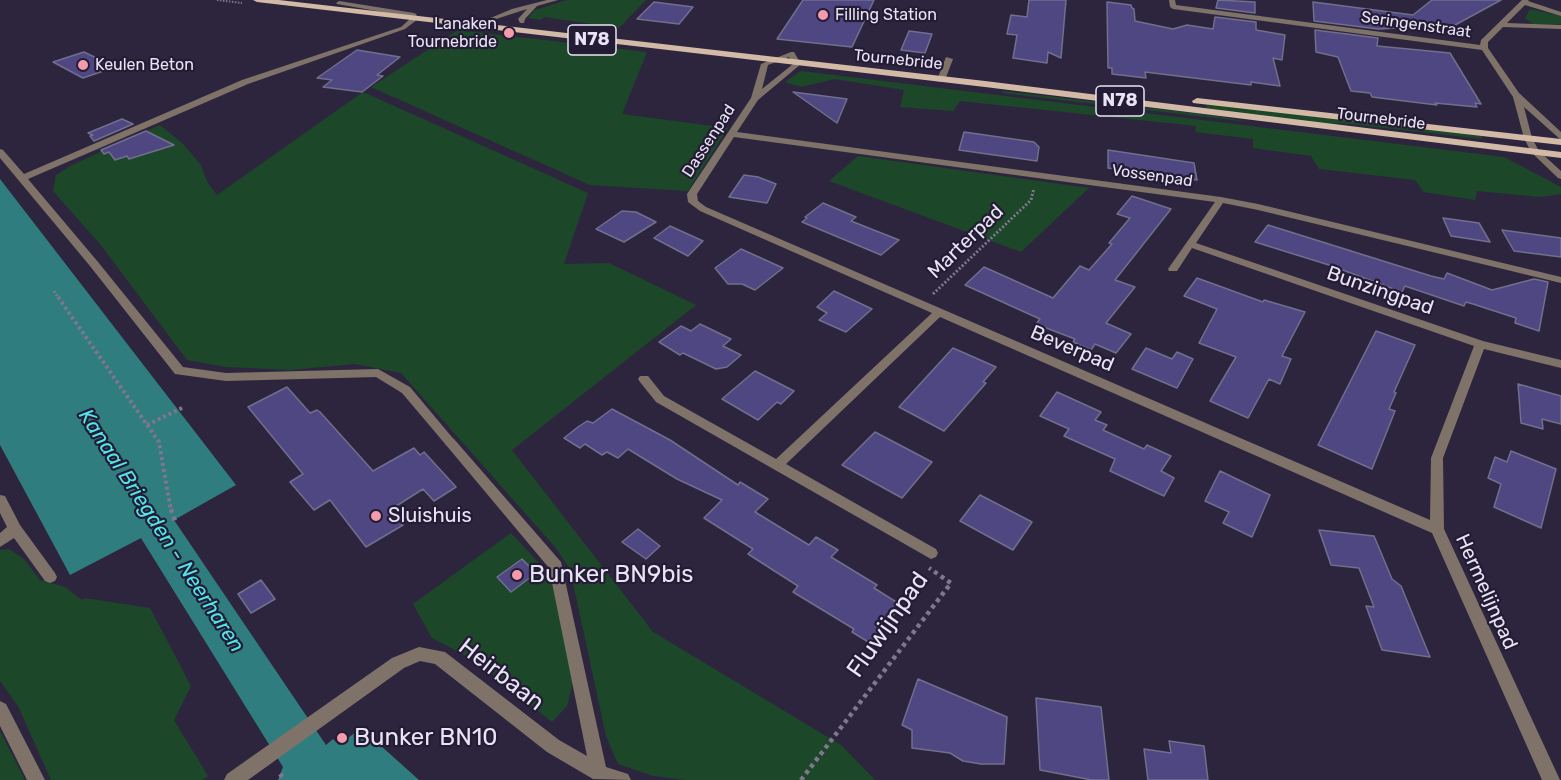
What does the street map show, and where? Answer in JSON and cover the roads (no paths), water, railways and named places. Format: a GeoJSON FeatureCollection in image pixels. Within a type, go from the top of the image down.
{"type":"FeatureCollection","features":[{"type":"Feature","properties":{"kind":"main road","name":"Tournebride"},"geometry":{"type":"LineString","coordinates":[[257,0],[797,64],[942,76],[1528,138]]}},
{"type":"Feature","properties":{"kind":"main road","name":"Tournebride"},"geometry":{"type":"LineString","coordinates":[[312,0],[791,54],[942,76],[1535,152]]}},
{"type":"Feature","properties":{"kind":"main road","name":"N78"},"geometry":{"type":"LineString","coordinates":[[1528,138],[1561,142]]}},
{"type":"Feature","properties":{"kind":"main road","name":"N78"},"geometry":{"type":"LineString","coordinates":[[1535,152],[1561,155]]}},
{"type":"Feature","properties":{"kind":"street"},"geometry":{"type":"LineString","coordinates":[[491,19],[514,10],[555,0]]}},
{"type":"Feature","properties":{"kind":"street","name":"Seringenstraat"},"geometry":{"type":"LineString","coordinates":[[1172,0],[1173,7],[1484,48]]}},
{"type":"Feature","properties":{"kind":"street"},"geometry":{"type":"LineString","coordinates":[[1561,14],[1525,1],[1484,42],[1484,48],[1516,95],[1561,137]]}},
{"type":"Feature","properties":{"kind":"street"},"geometry":{"type":"LineString","coordinates":[[23,178],[245,82],[403,28],[415,19],[414,15],[339,3]]}},
{"type":"Feature","properties":{"kind":"street"},"geometry":{"type":"LineString","coordinates":[[522,22],[521,19],[534,6]]}},
{"type":"Feature","properties":{"kind":"street"},"geometry":{"type":"LineString","coordinates":[[1503,25],[1561,27]]}},
{"type":"Feature","properties":{"kind":"street"},"geometry":{"type":"LineString","coordinates":[[769,60],[791,54],[797,64]]}},
{"type":"Feature","properties":{"kind":"street"},"geometry":{"type":"LineString","coordinates":[[942,76],[949,59]]}},
{"type":"Feature","properties":{"kind":"street","name":"Dassenpad"},"geometry":{"type":"LineString","coordinates":[[755,98],[761,73],[769,60]]}},
{"type":"Feature","properties":{"kind":"street","name":"Dassenpad"},"geometry":{"type":"LineString","coordinates":[[693,202],[692,194],[755,98],[797,64]]}},
{"type":"Feature","properties":{"kind":"street"},"geometry":{"type":"LineString","coordinates":[[1516,95],[1528,138],[1535,152],[1561,176]]}},
{"type":"Feature","properties":{"kind":"street","name":"Vossenpad"},"geometry":{"type":"LineString","coordinates":[[732,134],[1221,200],[1561,280]]}},
{"type":"Feature","properties":{"kind":"street"},"geometry":{"type":"LineString","coordinates":[[0,152],[94,264],[179,371],[226,377],[378,373],[406,390],[556,566],[600,777]]}},
{"type":"Feature","properties":{"kind":"street"},"geometry":{"type":"LineString","coordinates":[[1173,269],[1221,200]]}},
{"type":"Feature","properties":{"kind":"street","name":"Beverpad"},"geometry":{"type":"LineString","coordinates":[[693,202],[703,209],[922,305],[1437,528]]}},
{"type":"Feature","properties":{"kind":"street","name":"Bunzingpad"},"geometry":{"type":"LineString","coordinates":[[1190,244],[1480,344],[1561,364]]}},
{"type":"Feature","properties":{"kind":"street"},"geometry":{"type":"LineString","coordinates":[[776,466],[939,312]]}},
{"type":"Feature","properties":{"kind":"street","name":"Hermelijnpad"},"geometry":{"type":"LineString","coordinates":[[1480,344],[1437,458],[1437,528],[1551,780]]}},
{"type":"Feature","properties":{"kind":"street","name":"Fluwijnpad"},"geometry":{"type":"LineString","coordinates":[[644,379],[660,399],[931,553]]}},
{"type":"Feature","properties":{"kind":"street"},"geometry":{"type":"LineString","coordinates":[[0,500],[15,529],[50,577]]}},
{"type":"Feature","properties":{"kind":"street"},"geometry":{"type":"LineString","coordinates":[[0,541],[15,529]]}},
{"type":"Feature","properties":{"kind":"street","name":"Heirbaan"},"geometry":{"type":"LineString","coordinates":[[233,780],[398,663],[419,654],[439,657],[553,746],[600,777],[622,780]]}},
{"type":"Feature","properties":{"kind":"street"},"geometry":{"type":"LineString","coordinates":[[0,709],[36,780]]}},
{"type":"Feature","properties":{"kind":"water","name":"Kanaal Briegden - Neerharen"},"geometry":{"type":"Polygon","coordinates":[[[0,179],[236,485],[174,520],[326,745],[333,739],[339,745],[361,728],[419,780],[278,780],[283,767],[141,538],[70,575],[0,445],[0,179]]]}},
{"type":"Feature","properties":{"kind":"place","name":"Filling Station"},"geometry":{"type":"Point","coordinates":[823,15]}},
{"type":"Feature","properties":{"kind":"place","name":"Lanaken Tournebride"},"geometry":{"type":"Point","coordinates":[509,33]}},
{"type":"Feature","properties":{"kind":"place","name":"Keulen Beton"},"geometry":{"type":"Point","coordinates":[83,65]}},
{"type":"Feature","properties":{"kind":"place","name":"Sluishuis"},"geometry":{"type":"Point","coordinates":[376,516]}},
{"type":"Feature","properties":{"kind":"place","name":"Bunker BN9bis"},"geometry":{"type":"Point","coordinates":[517,575]}},
{"type":"Feature","properties":{"kind":"place","name":"Bunker BN10"},"geometry":{"type":"Point","coordinates":[342,738]}}]}
